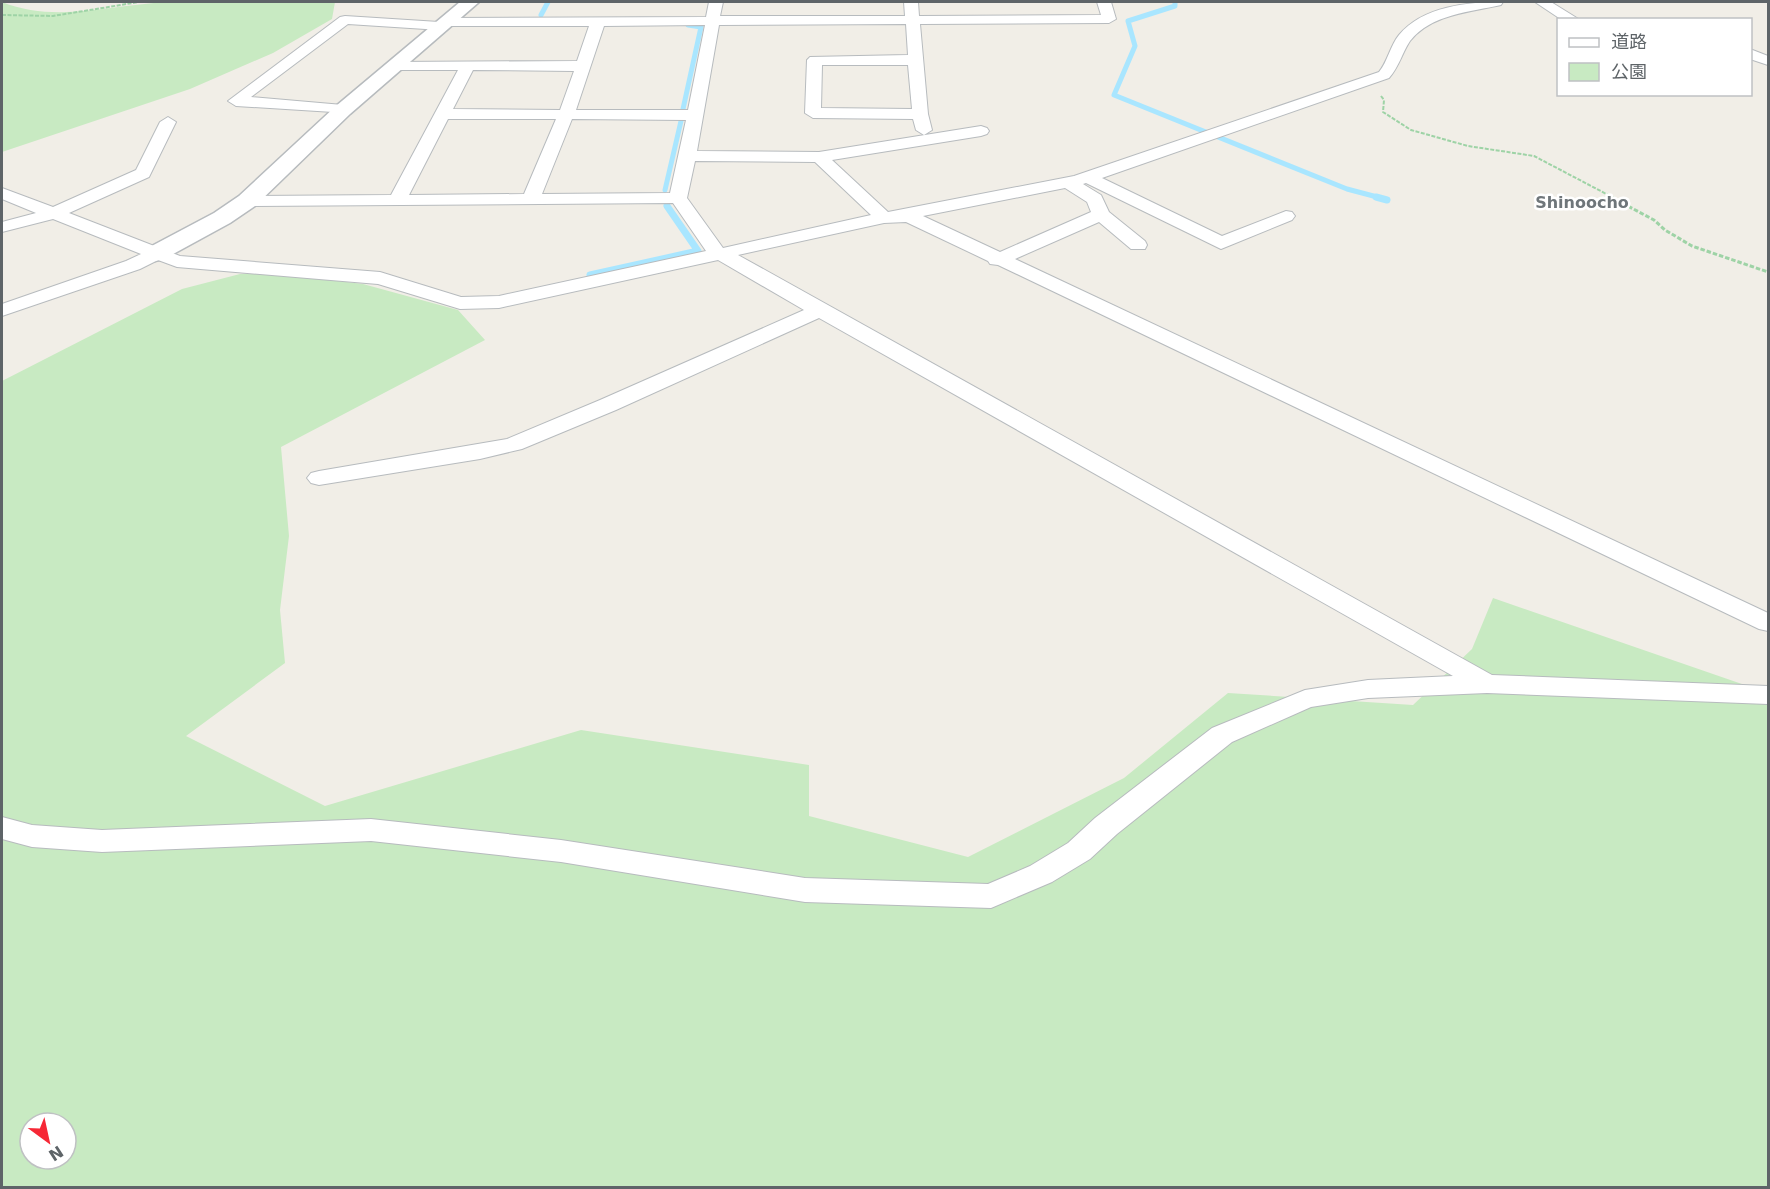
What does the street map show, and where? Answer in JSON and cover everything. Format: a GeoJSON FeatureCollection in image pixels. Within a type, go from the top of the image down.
{"type":"FeatureCollection","features":[{"type":"Feature","properties":{"kind":"street"},"geometry":{"type":"LineString","coordinates":[[2,310],[132,265],[222,218],[248,201],[343,110],[470,2]]}},
{"type":"Feature","properties":{"kind":"street"},"geometry":{"type":"LineString","coordinates":[[716,2],[688,156],[678,198],[718,254],[728,257],[1487,684]]}},
{"type":"Feature","properties":{"kind":"street"},"geometry":{"type":"LineString","coordinates":[[911,2],[920,114],[926,139]]}},
{"type":"Feature","properties":{"kind":"street"},"geometry":{"type":"LineString","coordinates":[[343,110],[236,101],[345,20],[443,24],[713,20],[1109,19],[1104,2]]}},
{"type":"Feature","properties":{"kind":"street"},"geometry":{"type":"LineString","coordinates":[[2,193],[177,261],[380,278],[460,303],[499,302],[1087,177],[1384,75],[1392,67],[1403,41],[1426,21],[1449,12],[1496,2]]}},
{"type":"Feature","properties":{"kind":"street"},"geometry":{"type":"LineString","coordinates":[[1542,2],[1570,18]]}},
{"type":"Feature","properties":{"kind":"street"},"geometry":{"type":"LineString","coordinates":[[531,199],[566,115],[598,21]]}},
{"type":"Feature","properties":{"kind":"street"},"geometry":{"type":"LineString","coordinates":[[1752,54],[1768,61]]}},
{"type":"Feature","properties":{"kind":"street"},"geometry":{"type":"LineString","coordinates":[[915,60],[814,60],[813,113],[920,114]]}},
{"type":"Feature","properties":{"kind":"street"},"geometry":{"type":"LineString","coordinates":[[398,65],[581,66]]}},
{"type":"Feature","properties":{"kind":"street"},"geometry":{"type":"LineString","coordinates":[[398,198],[468,65]]}},
{"type":"Feature","properties":{"kind":"street"},"geometry":{"type":"LineString","coordinates":[[442,114],[694,115]]}},
{"type":"Feature","properties":{"kind":"street"},"geometry":{"type":"LineString","coordinates":[[2,227],[52,214],[143,173],[168,122]]}},
{"type":"Feature","properties":{"kind":"street"},"geometry":{"type":"LineString","coordinates":[[688,156],[819,157],[981,131]]}},
{"type":"Feature","properties":{"kind":"street"},"geometry":{"type":"LineString","coordinates":[[819,157],[884,219]]}},
{"type":"Feature","properties":{"kind":"street"},"geometry":{"type":"LineString","coordinates":[[1087,177],[1221,243],[1286,216]]}},
{"type":"Feature","properties":{"kind":"street"},"geometry":{"type":"LineString","coordinates":[[1068,182],[1095,199],[1101,214],[1138,245]]}},
{"type":"Feature","properties":{"kind":"street"},"geometry":{"type":"LineString","coordinates":[[248,201],[398,198],[678,198]]}},
{"type":"Feature","properties":{"kind":"street"},"geometry":{"type":"LineString","coordinates":[[997,260],[1101,214]]}},
{"type":"Feature","properties":{"kind":"street"},"geometry":{"type":"LineString","coordinates":[[884,219],[909,216],[997,260],[1768,623]]}},
{"type":"Feature","properties":{"kind":"street"},"geometry":{"type":"LineString","coordinates":[[2,304],[34,300]]}},
{"type":"Feature","properties":{"kind":"street"},"geometry":{"type":"LineString","coordinates":[[319,478],[480,452],[514,444],[629,396],[820,310]]}},
{"type":"Feature","properties":{"kind":"street"},"geometry":{"type":"LineString","coordinates":[[2,828],[32,836],[102,841],[371,830],[561,851],[806,890],[991,896],[1041,874],[1079,851],[1106,826],[1221,735],[1305,699],[1368,689],[1487,684],[1768,695]]}},
{"type":"Feature","properties":{"kind":"path"},"geometry":{"type":"LineString","coordinates":[[2,15],[17,18],[48,16],[139,2]]}},
{"type":"Feature","properties":{"kind":"path"},"geometry":{"type":"LineString","coordinates":[[1365,82],[1384,100],[1383,112],[1411,130],[1475,148],[1534,156],[1654,220],[1667,231],[1704,250],[1768,272]]}},
{"type":"Feature","properties":{"kind":"green space"},"geometry":{"type":"Polygon","coordinates":[[[2,2],[43,12],[64,12],[170,2],[335,2],[332,19],[273,53],[190,89],[2,152],[2,2]]]}},
{"type":"Feature","properties":{"kind":"green space"},"geometry":{"type":"Polygon","coordinates":[[[271,273],[363,284],[458,310],[485,340],[281,447],[289,536],[280,610],[285,663],[186,736],[325,806],[581,730],[809,765],[809,816],[968,857],[1124,778],[1228,693],[1413,705],[1472,649],[1493,598],[1768,693],[1768,1187],[2,1188],[2,381],[182,289],[240,274],[271,273]]]}},
{"type":"Feature","properties":{"kind":"waterway"},"geometry":{"type":"LineString","coordinates":[[541,15],[548,2]]}},
{"type":"Feature","properties":{"kind":"waterway"},"geometry":{"type":"LineString","coordinates":[[1175,2],[1175,6],[1128,21],[1135,46],[1114,95],[1347,189],[1381,198]]}},
{"type":"Feature","properties":{"kind":"waterway"},"geometry":{"type":"LineString","coordinates":[[683,109],[701,27],[688,25]]}},
{"type":"Feature","properties":{"kind":"waterway"},"geometry":{"type":"LineString","coordinates":[[665,190],[681,121]]}},
{"type":"Feature","properties":{"kind":"waterway"},"geometry":{"type":"LineString","coordinates":[[1376,197],[1387,200]]}},
{"type":"Feature","properties":{"kind":"waterway"},"geometry":{"type":"LineString","coordinates":[[590,275],[698,251],[667,206]]}},
{"type":"Feature","properties":{"kind":"district","name":"Shinoocho"},"geometry":{"type":"Point","coordinates":[1582,202]}}]}
